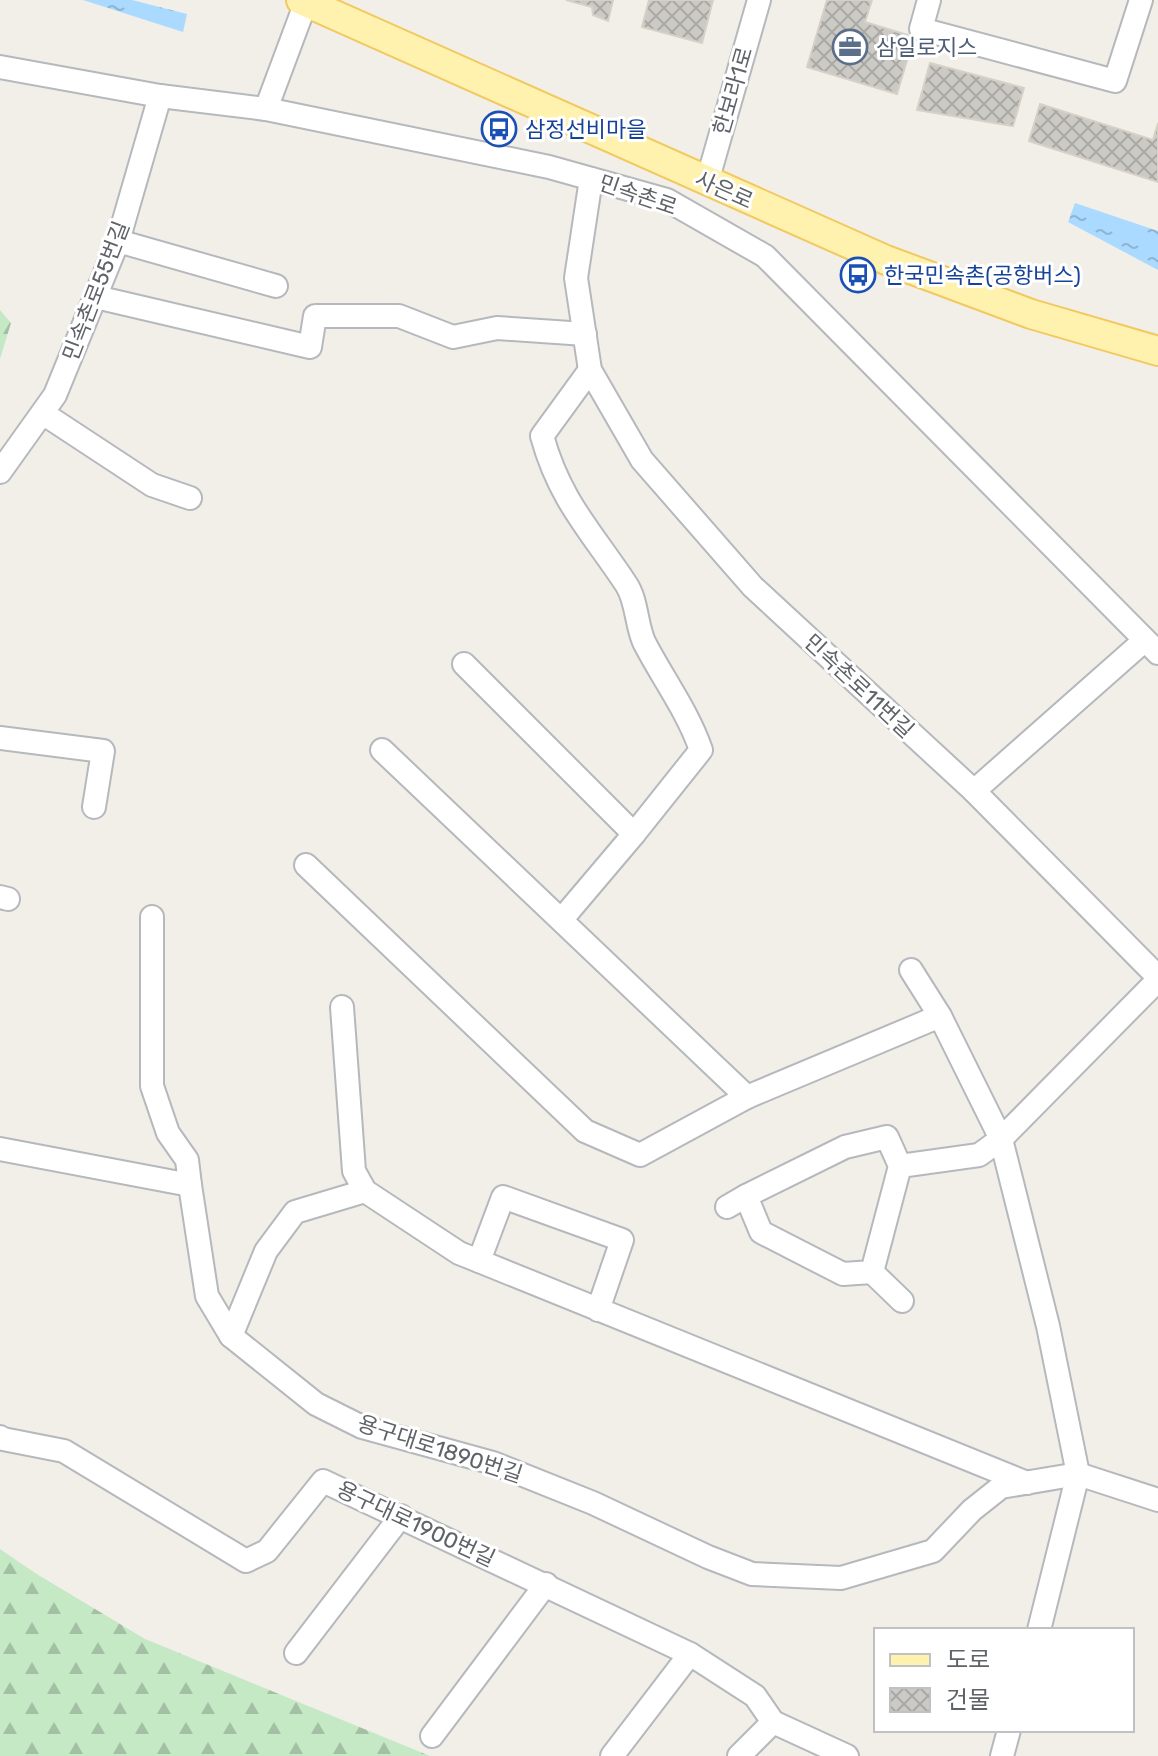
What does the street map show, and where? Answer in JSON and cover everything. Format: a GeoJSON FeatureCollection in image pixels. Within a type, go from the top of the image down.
{"type":"FeatureCollection","features":[{"type":"Feature","properties":{"kind":"main road","name":"사은로"},"geometry":{"type":"LineString","coordinates":[[304,1],[886,260],[1031,314],[1158,351]]}},
{"type":"Feature","properties":{"kind":"street","name":"한보라1로"},"geometry":{"type":"LineString","coordinates":[[707,182],[759,0]]}},
{"type":"Feature","properties":{"kind":"street"},"geometry":{"type":"LineString","coordinates":[[929,0],[921,29],[1115,81],[1141,0]]}},
{"type":"Feature","properties":{"kind":"street"},"geometry":{"type":"LineString","coordinates":[[266,109],[304,1]]}},
{"type":"Feature","properties":{"kind":"street","name":"민속촌로"},"geometry":{"type":"LineString","coordinates":[[0,67],[160,96],[266,109],[549,167],[667,200],[765,256],[1151,647]]}},
{"type":"Feature","properties":{"kind":"street","name":"민속촌로55번길"},"geometry":{"type":"LineString","coordinates":[[0,472],[55,395],[118,241],[160,96]]}},
{"type":"Feature","properties":{"kind":"street","name":"민속촌로11번길"},"geometry":{"type":"LineString","coordinates":[[591,179],[576,278],[590,370],[642,460],[742,576],[974,791],[1158,979]]}},
{"type":"Feature","properties":{"kind":"street"},"geometry":{"type":"LineString","coordinates":[[118,241],[276,286]]}},
{"type":"Feature","properties":{"kind":"street"},"geometry":{"type":"LineString","coordinates":[[96,297],[310,347],[315,316],[399,316],[453,337],[497,328],[585,334]]}},
{"type":"Feature","properties":{"kind":"street"},"geometry":{"type":"LineString","coordinates":[[562,919],[701,750],[691,722],[643,640],[628,586],[566,498],[548,459],[542,436],[590,370]]}},
{"type":"Feature","properties":{"kind":"street"},"geometry":{"type":"LineString","coordinates":[[44,414],[152,485],[190,498]]}},
{"type":"Feature","properties":{"kind":"street"},"geometry":{"type":"LineString","coordinates":[[974,791],[1151,647]]}},
{"type":"Feature","properties":{"kind":"street"},"geometry":{"type":"LineString","coordinates":[[464,664],[634,834]]}},
{"type":"Feature","properties":{"kind":"street"},"geometry":{"type":"LineString","coordinates":[[0,738],[103,751],[94,807]]}},
{"type":"Feature","properties":{"kind":"street"},"geometry":{"type":"LineString","coordinates":[[382,750],[747,1097]]}},
{"type":"Feature","properties":{"kind":"street"},"geometry":{"type":"LineString","coordinates":[[306,865],[585,1131],[640,1155],[747,1097],[940,1016]]}},
{"type":"Feature","properties":{"kind":"street","name":"용구대로1890번길"},"geometry":{"type":"LineString","coordinates":[[152,917],[152,1086],[168,1133],[187,1160],[207,1296],[231,1336],[316,1404],[362,1427],[493,1463],[593,1503],[708,1557],[752,1574],[841,1578],[933,1551],[972,1510],[1001,1487],[1078,1474],[1158,1500]]}},
{"type":"Feature","properties":{"kind":"street"},"geometry":{"type":"LineString","coordinates":[[911,970],[962,1055],[1001,1139],[1048,1326],[1078,1474],[1040,1628]]}},
{"type":"Feature","properties":{"kind":"street"},"geometry":{"type":"LineString","coordinates":[[900,1166],[979,1155],[1001,1139],[1158,979]]}},
{"type":"Feature","properties":{"kind":"street"},"geometry":{"type":"LineString","coordinates":[[342,1007],[354,1171],[365,1191],[459,1253],[1028,1484]]}},
{"type":"Feature","properties":{"kind":"street"},"geometry":{"type":"LineString","coordinates":[[872,1272],[900,1166],[887,1137],[845,1147],[736,1202],[761,1232],[843,1274],[872,1272],[902,1301]]}},
{"type":"Feature","properties":{"kind":"street"},"geometry":{"type":"LineString","coordinates":[[0,1149],[190,1185]]}},
{"type":"Feature","properties":{"kind":"street"},"geometry":{"type":"LineString","coordinates":[[231,1336],[266,1251],[295,1212],[365,1191]]}},
{"type":"Feature","properties":{"kind":"street"},"geometry":{"type":"LineString","coordinates":[[479,1261],[503,1197],[622,1240],[598,1310]]}},
{"type":"Feature","properties":{"kind":"street","name":"용구대로1900번길"},"geometry":{"type":"LineString","coordinates":[[0,1437],[64,1451],[246,1561],[267,1551],[323,1481],[690,1654],[755,1696],[773,1722],[847,1756]]}},
{"type":"Feature","properties":{"kind":"street"},"geometry":{"type":"LineString","coordinates":[[296,1653],[401,1516]]}},
{"type":"Feature","properties":{"kind":"street"},"geometry":{"type":"LineString","coordinates":[[432,1736],[546,1584]]}},
{"type":"Feature","properties":{"kind":"street"},"geometry":{"type":"LineString","coordinates":[[612,1756],[690,1654]]}},
{"type":"Feature","properties":{"kind":"street"},"geometry":{"type":"LineString","coordinates":[[739,1756],[773,1722]]}},
{"type":"Feature","properties":{"kind":"street"},"geometry":{"type":"LineString","coordinates":[[1002,1756],[1008,1732]]}},
{"type":"Feature","properties":{"kind":"green space"},"geometry":{"type":"Polygon","coordinates":[[[0,310],[11,323],[0,359],[0,310]]]}},
{"type":"Feature","properties":{"kind":"green space"},"geometry":{"type":"Polygon","coordinates":[[[0,1549],[145,1639],[430,1756],[0,1756],[0,1549]]]}},
{"type":"Feature","properties":{"kind":"water"},"geometry":{"type":"Polygon","coordinates":[[[83,0],[132,0],[187,14],[183,32],[83,0]]]}},
{"type":"Feature","properties":{"kind":"water"},"geometry":{"type":"Polygon","coordinates":[[[1075,203],[1158,231],[1158,270],[1068,222],[1075,203]]]}},
{"type":"Feature","properties":{"kind":"building"},"geometry":{"type":"Polygon","coordinates":[[[566,0],[613,0],[608,21],[593,15],[592,7],[566,0]]]}},
{"type":"Feature","properties":{"kind":"building"},"geometry":{"type":"Polygon","coordinates":[[[649,0],[713,0],[702,43],[642,27],[649,0]]]}},
{"type":"Feature","properties":{"kind":"building"},"geometry":{"type":"Polygon","coordinates":[[[827,0],[872,0],[865,22],[914,37],[897,94],[807,67],[827,0]]]}},
{"type":"Feature","properties":{"kind":"building"},"geometry":{"type":"Polygon","coordinates":[[[930,63],[1024,88],[1013,126],[917,110],[930,63]]]}},
{"type":"Feature","properties":{"kind":"building"},"geometry":{"type":"Polygon","coordinates":[[[1040,104],[1153,140],[1158,123],[1158,182],[1029,141],[1040,104]]]}},
{"type":"Feature","properties":{"kind":"place","name":"삼일로지스"},"geometry":{"type":"Point","coordinates":[850,47]}},
{"type":"Feature","properties":{"kind":"place","name":"삼정선비마을"},"geometry":{"type":"Point","coordinates":[499,129]}},
{"type":"Feature","properties":{"kind":"place","name":"한국민속촌(공항버스)"},"geometry":{"type":"Point","coordinates":[858,275]}}]}
